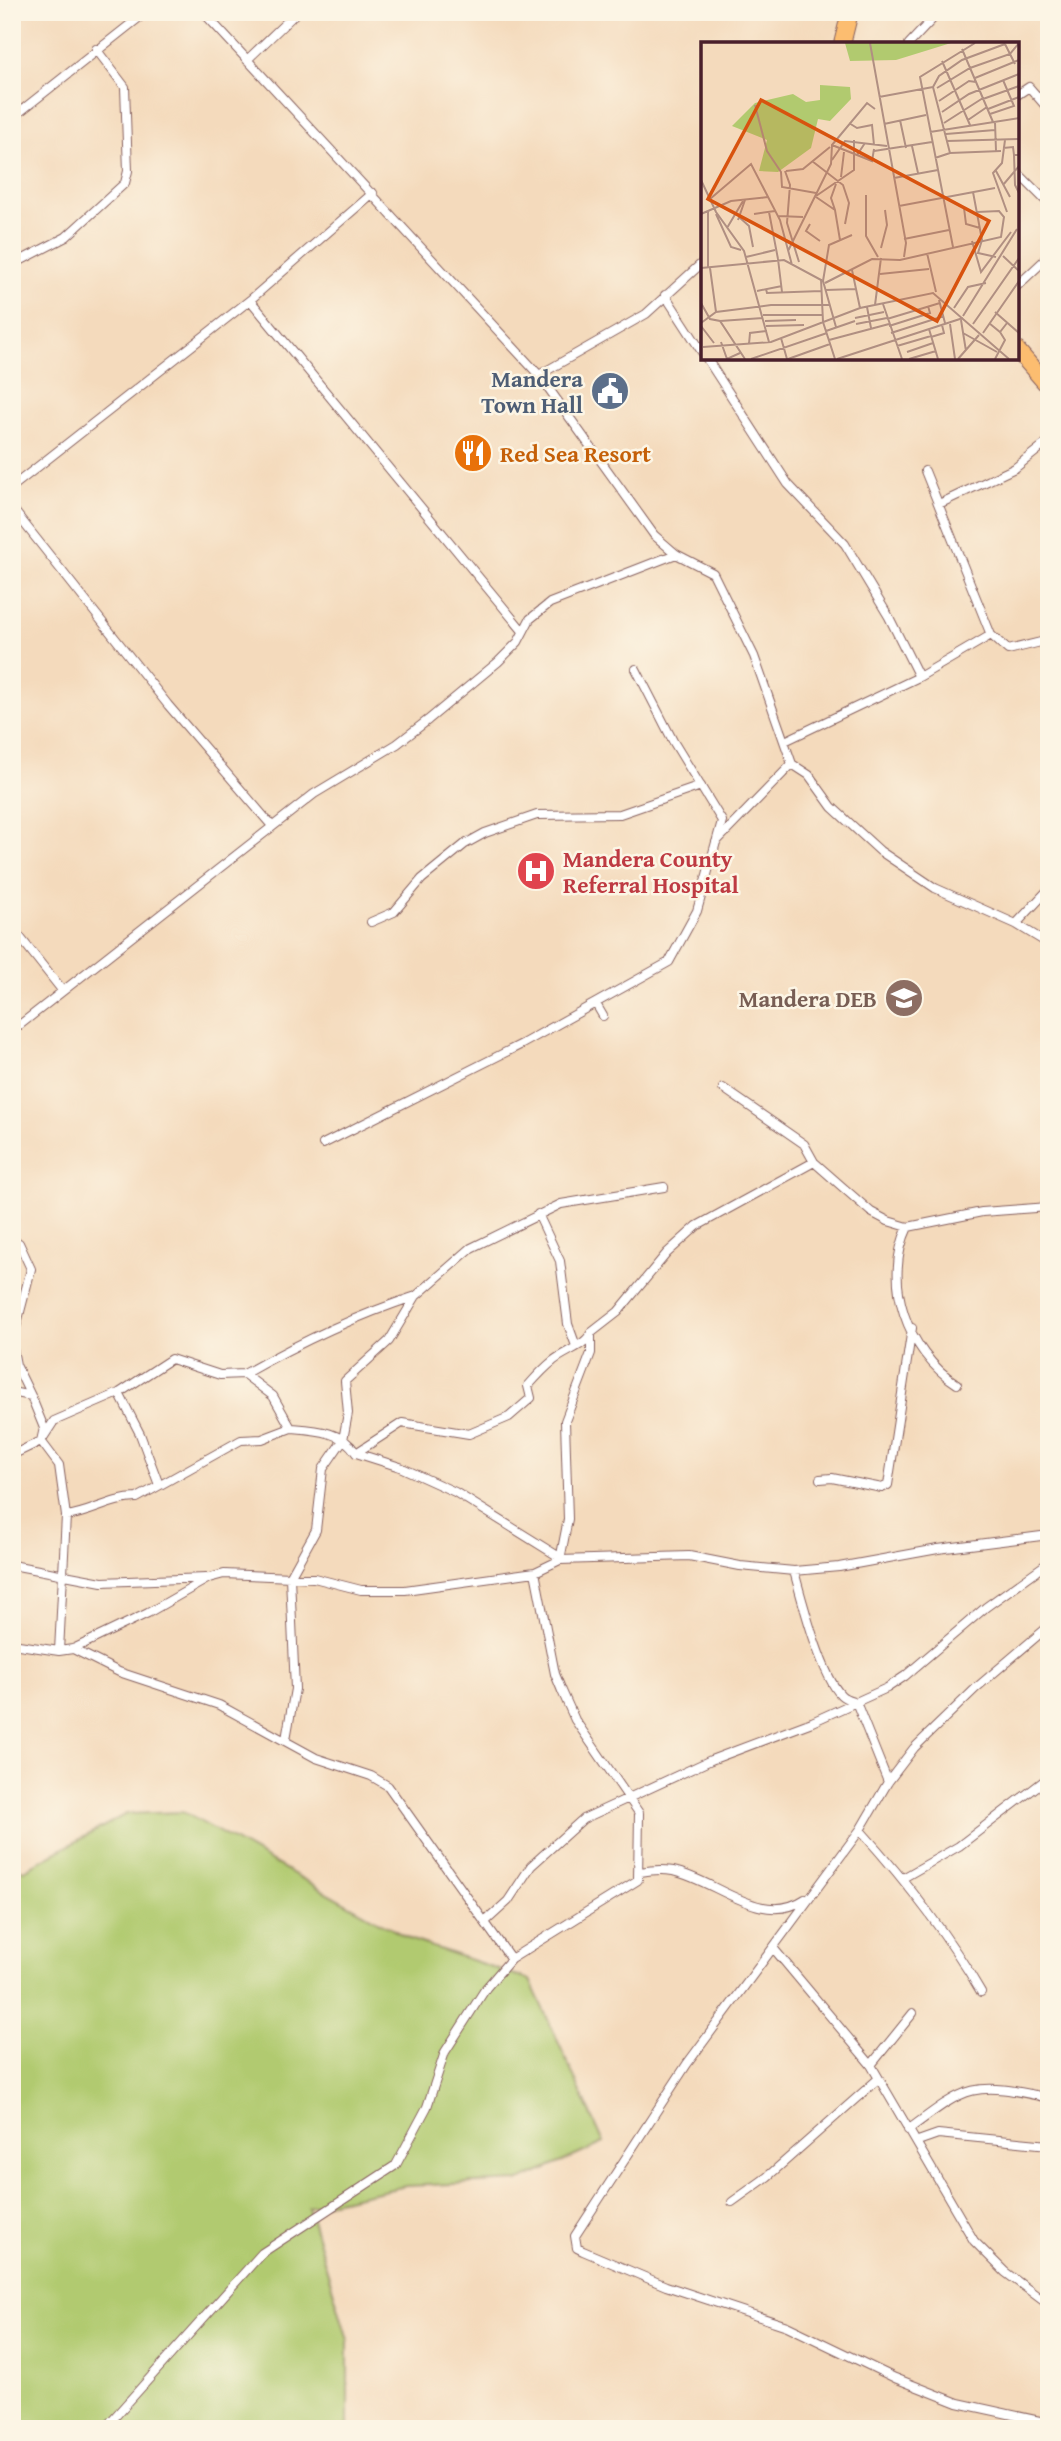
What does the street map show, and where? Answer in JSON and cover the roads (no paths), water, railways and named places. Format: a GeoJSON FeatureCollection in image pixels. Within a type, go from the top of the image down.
{"type":"FeatureCollection","features":[{"type":"Feature","properties":{"kind":"highway"},"geometry":{"type":"LineString","coordinates":[[842,42],[850,12]]}},
{"type":"Feature","properties":{"kind":"highway"},"geometry":{"type":"LineString","coordinates":[[1019,352],[1049,387]]}},
{"type":"Feature","properties":{"kind":"street"},"geometry":{"type":"LineString","coordinates":[[12,118],[146,12]]}},
{"type":"Feature","properties":{"kind":"street"},"geometry":{"type":"LineString","coordinates":[[202,12],[373,193],[539,375],[639,518],[676,554],[705,567],[719,584],[754,656],[792,764],[809,775],[832,807],[880,850],[935,888],[1016,924],[1049,944]]}},
{"type":"Feature","properties":{"kind":"street"},"geometry":{"type":"LineString","coordinates":[[247,60],[298,12]]}},
{"type":"Feature","properties":{"kind":"street"},"geometry":{"type":"LineString","coordinates":[[911,42],[939,12]]}},
{"type":"Feature","properties":{"kind":"street"},"geometry":{"type":"LineString","coordinates":[[1045,12],[1049,16]]}},
{"type":"Feature","properties":{"kind":"street"},"geometry":{"type":"LineString","coordinates":[[12,265],[66,237],[125,183],[128,171],[125,88],[116,72],[96,49]]}},
{"type":"Feature","properties":{"kind":"street"},"geometry":{"type":"LineString","coordinates":[[1019,94],[1029,87],[1049,110]]}},
{"type":"Feature","properties":{"kind":"street"},"geometry":{"type":"LineString","coordinates":[[1019,174],[1049,204]]}},
{"type":"Feature","properties":{"kind":"street"},"geometry":{"type":"LineString","coordinates":[[12,487],[250,300],[373,193]]}},
{"type":"Feature","properties":{"kind":"street"},"geometry":{"type":"LineString","coordinates":[[1019,284],[1049,256]]}},
{"type":"Feature","properties":{"kind":"street"},"geometry":{"type":"LineString","coordinates":[[539,375],[646,314],[701,263]]}},
{"type":"Feature","properties":{"kind":"street"},"geometry":{"type":"LineString","coordinates":[[665,295],[701,350]]}},
{"type":"Feature","properties":{"kind":"street"},"geometry":{"type":"LineString","coordinates":[[250,300],[522,630]]}},
{"type":"Feature","properties":{"kind":"street"},"geometry":{"type":"LineString","coordinates":[[708,360],[788,484],[845,544],[889,617],[919,677]]}},
{"type":"Feature","properties":{"kind":"street"},"geometry":{"type":"LineString","coordinates":[[939,504],[1015,468],[1049,441]]}},
{"type":"Feature","properties":{"kind":"street"},"geometry":{"type":"LineString","coordinates":[[925,471],[991,635],[1008,650],[1049,640]]}},
{"type":"Feature","properties":{"kind":"street"},"geometry":{"type":"LineString","coordinates":[[12,508],[168,705],[272,826]]}},
{"type":"Feature","properties":{"kind":"street"},"geometry":{"type":"LineString","coordinates":[[12,1031],[61,989],[314,793],[397,744],[428,720],[498,662],[518,642],[530,619],[550,603],[676,554]]}},
{"type":"Feature","properties":{"kind":"street"},"geometry":{"type":"LineString","coordinates":[[785,741],[919,677],[991,635]]}},
{"type":"Feature","properties":{"kind":"street"},"geometry":{"type":"LineString","coordinates":[[323,1143],[596,1004],[669,962],[698,911],[722,821],[636,669]]}},
{"type":"Feature","properties":{"kind":"street"},"geometry":{"type":"LineString","coordinates":[[716,842],[792,764]]}},
{"type":"Feature","properties":{"kind":"street"},"geometry":{"type":"LineString","coordinates":[[371,922],[394,912],[422,878],[465,844],[502,826],[537,816],[620,814],[701,786]]}},
{"type":"Feature","properties":{"kind":"street"},"geometry":{"type":"LineString","coordinates":[[1016,924],[1049,889]]}},
{"type":"Feature","properties":{"kind":"street"},"geometry":{"type":"LineString","coordinates":[[12,927],[61,989]]}},
{"type":"Feature","properties":{"kind":"street"},"geometry":{"type":"LineString","coordinates":[[596,1004],[603,1016]]}},
{"type":"Feature","properties":{"kind":"street"},"geometry":{"type":"LineString","coordinates":[[723,1088],[804,1144],[814,1162],[872,1212],[888,1221],[908,1227],[982,1212],[1049,1207]]}},
{"type":"Feature","properties":{"kind":"street"},"geometry":{"type":"LineString","coordinates":[[356,1453],[402,1423],[469,1434],[509,1417],[531,1398],[528,1386],[537,1375],[588,1340],[591,1333],[618,1312],[667,1253],[697,1226],[814,1162]]}},
{"type":"Feature","properties":{"kind":"street"},"geometry":{"type":"LineString","coordinates":[[286,1739],[295,1689],[290,1577],[316,1530],[323,1469],[343,1440],[348,1413],[345,1381],[389,1341],[416,1296],[471,1248],[538,1214],[576,1200],[664,1187]]}},
{"type":"Feature","properties":{"kind":"street"},"geometry":{"type":"LineString","coordinates":[[538,1214],[560,1261],[568,1324],[576,1346]]}},
{"type":"Feature","properties":{"kind":"street"},"geometry":{"type":"LineString","coordinates":[[908,1227],[901,1242],[897,1273],[907,1324],[940,1372],[957,1384]]}},
{"type":"Feature","properties":{"kind":"street"},"geometry":{"type":"LineString","coordinates":[[12,1244],[19,1243],[31,1269],[12,1343],[16,1365],[44,1428],[41,1441],[59,1465],[66,1516],[59,1651]]}},
{"type":"Feature","properties":{"kind":"street"},"geometry":{"type":"LineString","coordinates":[[12,1455],[41,1441],[54,1421],[119,1393],[171,1359],[220,1375],[244,1374],[319,1333],[365,1312],[416,1296]]}},
{"type":"Feature","properties":{"kind":"street"},"geometry":{"type":"LineString","coordinates":[[820,1479],[832,1478],[882,1488],[888,1485],[912,1328]]}},
{"type":"Feature","properties":{"kind":"street"},"geometry":{"type":"LineString","coordinates":[[561,1559],[568,1519],[565,1421],[590,1353],[591,1333]]}},
{"type":"Feature","properties":{"kind":"street"},"geometry":{"type":"LineString","coordinates":[[244,1374],[273,1396],[291,1428]]}},
{"type":"Feature","properties":{"kind":"street"},"geometry":{"type":"LineString","coordinates":[[12,1391],[31,1396]]}},
{"type":"Feature","properties":{"kind":"street"},"geometry":{"type":"LineString","coordinates":[[119,1393],[140,1434],[159,1485]]}},
{"type":"Feature","properties":{"kind":"street"},"geometry":{"type":"LineString","coordinates":[[66,1516],[87,1513],[118,1498],[137,1498],[241,1440],[262,1439],[291,1428],[324,1431],[350,1443],[356,1453],[437,1483],[561,1559]]}},
{"type":"Feature","properties":{"kind":"street"},"geometry":{"type":"LineString","coordinates":[[12,1565],[102,1582],[209,1578],[224,1574],[314,1578],[361,1590],[405,1590],[534,1572],[561,1559],[689,1556],[740,1566],[794,1571],[839,1567],[938,1549],[1049,1535]]}},
{"type":"Feature","properties":{"kind":"street"},"geometry":{"type":"LineString","coordinates":[[485,1922],[508,1901],[531,1866],[583,1819],[632,1799],[711,1760],[856,1702],[905,1676],[986,1607],[1049,1562]]}},
{"type":"Feature","properties":{"kind":"street"},"geometry":{"type":"LineString","coordinates":[[794,1571],[806,1617],[835,1687],[843,1698],[856,1702]]}},
{"type":"Feature","properties":{"kind":"street"},"geometry":{"type":"LineString","coordinates":[[104,2429],[262,2253],[396,2165],[427,2107],[453,2038],[486,1988],[511,1959],[638,1880],[639,1813],[632,1799],[575,1720],[562,1691],[555,1674],[534,1572]]}},
{"type":"Feature","properties":{"kind":"street"},"geometry":{"type":"LineString","coordinates":[[12,1644],[59,1651],[73,1648],[148,1613],[209,1578]]}},
{"type":"Feature","properties":{"kind":"street"},"geometry":{"type":"LineString","coordinates":[[1048,2426],[958,2403],[895,2378],[787,2326],[666,2286],[577,2248],[575,2236],[687,2064],[860,1830],[888,1782],[914,1748],[975,1688],[1049,1626]]}},
{"type":"Feature","properties":{"kind":"street"},"geometry":{"type":"LineString","coordinates":[[73,1648],[119,1672],[219,1705],[286,1739],[316,1758],[371,1776],[388,1786],[511,1959]]}},
{"type":"Feature","properties":{"kind":"street"},"geometry":{"type":"LineString","coordinates":[[856,1702],[888,1782]]}},
{"type":"Feature","properties":{"kind":"street"},"geometry":{"type":"LineString","coordinates":[[903,1878],[978,1832],[1049,1777]]}},
{"type":"Feature","properties":{"kind":"street"},"geometry":{"type":"LineString","coordinates":[[860,1830],[903,1878],[958,1952],[981,1992]]}},
{"type":"Feature","properties":{"kind":"street"},"geometry":{"type":"LineString","coordinates":[[640,1871],[672,1870],[763,1908],[783,1909],[808,1898]]}},
{"type":"Feature","properties":{"kind":"street"},"geometry":{"type":"LineString","coordinates":[[774,1949],[871,2065],[915,2143],[938,2134],[1049,2144]]}},
{"type":"Feature","properties":{"kind":"street"},"geometry":{"type":"LineString","coordinates":[[871,2065],[913,2012]]}},
{"type":"Feature","properties":{"kind":"street"},"geometry":{"type":"LineString","coordinates":[[733,2202],[767,2177],[878,2079]]}},
{"type":"Feature","properties":{"kind":"street"},"geometry":{"type":"LineString","coordinates":[[908,2130],[953,2096],[969,2090],[1012,2090],[1049,2098]]}},
{"type":"Feature","properties":{"kind":"street"},"geometry":{"type":"LineString","coordinates":[[918,2141],[934,2177],[974,2241],[1004,2272],[1049,2305]]}},
{"type":"Feature","properties":{"kind":"place","name":"Mandera Town Hall"},"geometry":{"type":"Point","coordinates":[610,391]}},
{"type":"Feature","properties":{"kind":"place","name":"Red Sea Resort"},"geometry":{"type":"Point","coordinates":[473,453]}},
{"type":"Feature","properties":{"kind":"place","name":"Mandera County Referral Hospital"},"geometry":{"type":"Point","coordinates":[536,871]}},
{"type":"Feature","properties":{"kind":"place","name":"Mandera DEB"},"geometry":{"type":"Point","coordinates":[904,998]}}]}
